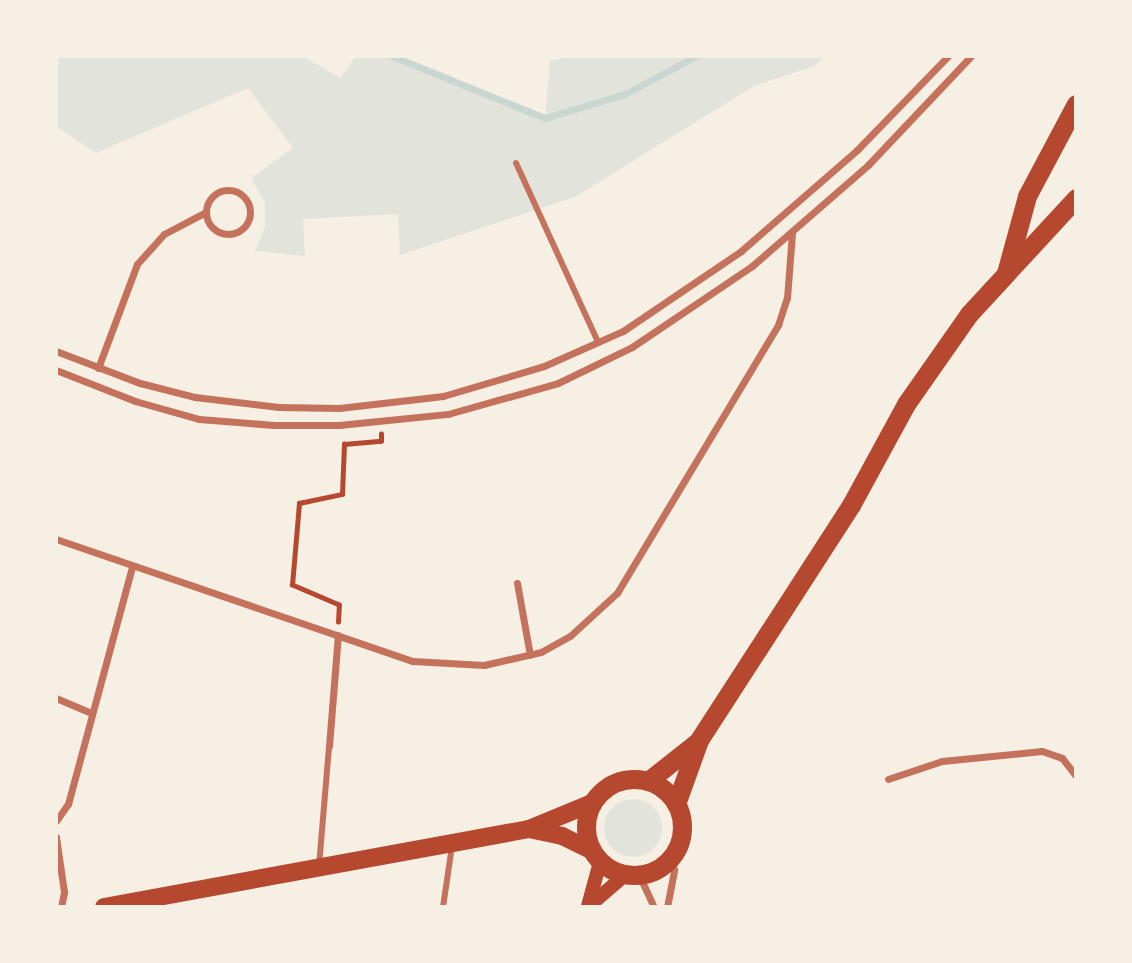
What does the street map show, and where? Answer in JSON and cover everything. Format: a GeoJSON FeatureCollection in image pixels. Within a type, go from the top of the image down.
{"type":"FeatureCollection","features":[{"type":"Feature","properties":{"kind":"highway"},"geometry":{"type":"LineString","coordinates":[[1006,273],[1027,196],[1076,104]]}},
{"type":"Feature","properties":{"kind":"highway"},"geometry":{"type":"LineString","coordinates":[[676,804],[648,781],[623,780],[610,785],[592,803],[585,825],[595,856],[632,875],[670,859],[682,833],[676,804],[699,740],[851,505],[906,404],[970,314],[1076,198]]}},
{"type":"Feature","properties":{"kind":"highway"},"geometry":{"type":"LineString","coordinates":[[648,781],[699,740]]}},
{"type":"Feature","properties":{"kind":"main road"},"geometry":{"type":"LineString","coordinates":[[104,907],[529,829],[592,803]]}},
{"type":"Feature","properties":{"kind":"main road"},"geometry":{"type":"LineString","coordinates":[[529,829],[562,836],[595,856],[588,907]]}},
{"type":"Feature","properties":{"kind":"main road"},"geometry":{"type":"LineString","coordinates":[[588,907],[632,875]]}},
{"type":"Feature","properties":{"kind":"street"},"geometry":{"type":"LineString","coordinates":[[56,351],[97,368],[195,397],[339,408],[443,396],[544,366],[623,331],[741,251],[857,149],[948,56]]}},
{"type":"Feature","properties":{"kind":"street"},"geometry":{"type":"LineString","coordinates":[[56,370],[135,401],[199,418],[274,425],[379,422],[448,414],[558,383],[632,348],[714,294],[792,232],[910,124],[971,56]]}},
{"type":"Feature","properties":{"kind":"street"},"geometry":{"type":"LineString","coordinates":[[516,163],[598,342]]}},
{"type":"Feature","properties":{"kind":"street"},"geometry":{"type":"LineString","coordinates":[[97,368],[137,264],[164,234],[206,212],[210,199],[226,190],[248,199],[251,209],[247,226],[231,235],[210,226],[206,212]]}},
{"type":"Feature","properties":{"kind":"street"},"geometry":{"type":"LineString","coordinates":[[56,539],[412,661],[456,667],[530,655],[570,636],[604,610],[617,593],[778,325],[787,299],[792,232]]}},
{"type":"Feature","properties":{"kind":"street"},"geometry":{"type":"LineString","coordinates":[[56,821],[68,804],[132,566]]}},
{"type":"Feature","properties":{"kind":"street"},"geometry":{"type":"LineString","coordinates":[[517,583],[530,655]]}},
{"type":"Feature","properties":{"kind":"street"},"geometry":{"type":"LineString","coordinates":[[319,867],[338,635]]}},
{"type":"Feature","properties":{"kind":"street"},"geometry":{"type":"LineString","coordinates":[[56,698],[92,713]]}},
{"type":"Feature","properties":{"kind":"street"},"geometry":{"type":"LineString","coordinates":[[888,779],[942,761],[1042,751],[1062,758],[1076,776]]}},
{"type":"Feature","properties":{"kind":"street"},"geometry":{"type":"LineString","coordinates":[[56,838],[64,892],[61,907]]}},
{"type":"Feature","properties":{"kind":"street"},"geometry":{"type":"LineString","coordinates":[[443,907],[452,844]]}},
{"type":"Feature","properties":{"kind":"street"},"geometry":{"type":"LineString","coordinates":[[667,907],[674,870],[670,859]]}},
{"type":"Feature","properties":{"kind":"street"},"geometry":{"type":"LineString","coordinates":[[632,875],[654,907]]}},
{"type":"Feature","properties":{"kind":"path"},"geometry":{"type":"LineString","coordinates":[[338,635],[339,605],[292,585],[299,503],[342,494],[344,444],[381,441],[379,422]]}},
{"type":"Feature","properties":{"kind":"shaded area"},"geometry":{"type":"Polygon","coordinates":[[[56,56],[303,56],[340,78],[356,56],[393,56],[545,118],[550,61],[572,56],[824,56],[815,66],[754,86],[575,197],[400,255],[398,214],[303,219],[305,256],[255,251],[265,227],[265,203],[251,178],[293,148],[248,88],[96,153],[56,126],[56,56]]]}},
{"type":"Feature","properties":{"kind":"shaded area"},"geometry":{"type":"Polygon","coordinates":[[[633,799],[644,801],[657,812],[662,828],[660,839],[649,852],[633,857],[622,855],[609,844],[604,828],[606,817],[617,804],[633,799]]]}},
{"type":"Feature","properties":{"kind":"waterway"},"geometry":{"type":"LineString","coordinates":[[392,56],[545,118],[625,94],[696,56]]}}]}
